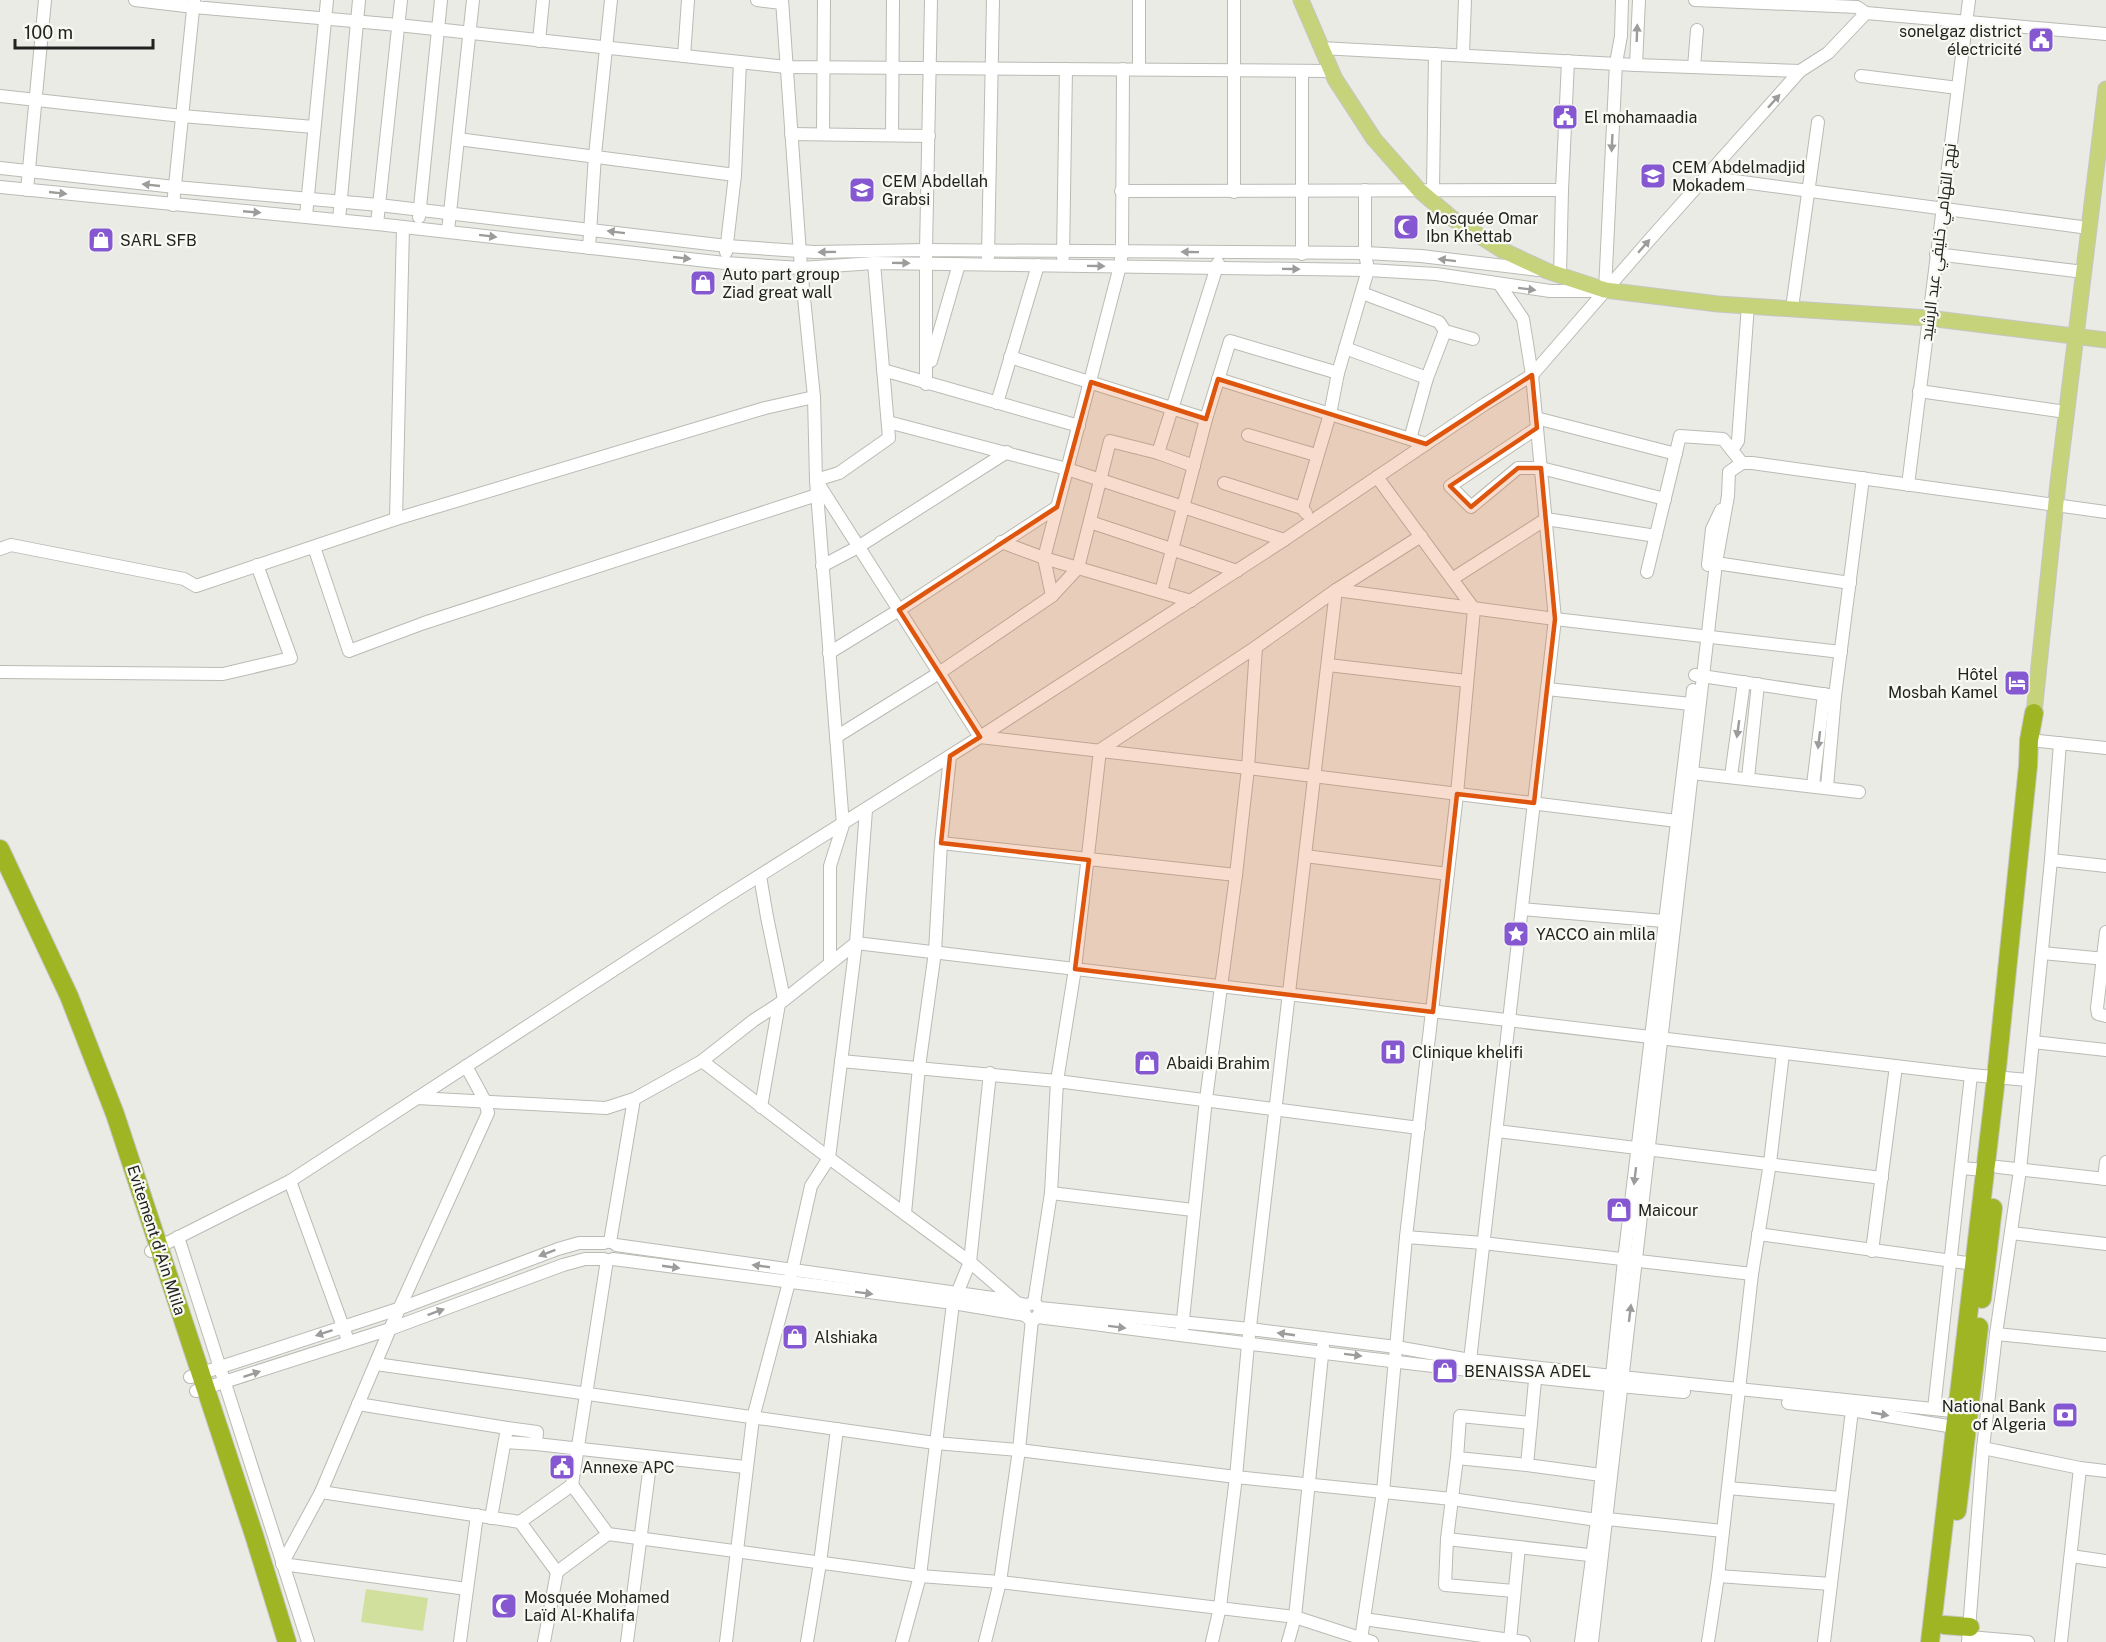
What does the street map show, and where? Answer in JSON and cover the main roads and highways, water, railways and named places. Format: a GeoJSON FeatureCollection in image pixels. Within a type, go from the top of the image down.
{"type":"FeatureCollection","features":[{"type":"Feature","properties":{"kind":"highway"},"geometry":{"type":"LineString","coordinates":[[1969,1635],[1943,1634],[2002,1078],[2028,766],[2034,741],[2034,713]]}},
{"type":"Feature","properties":{"kind":"highway","name":"Evitement d'Ain Mlila"},"geometry":{"type":"LineString","coordinates":[[0,849],[38,927],[85,1034],[115,1114],[275,1642]]}},
{"type":"Feature","properties":{"kind":"highway","name":"Evitement d'Ain Mlila"},"geometry":{"type":"LineString","coordinates":[[0,874],[76,1038],[155,1248]]}},
{"type":"Feature","properties":{"kind":"highway"},"geometry":{"type":"LineString","coordinates":[[1930,1642],[1967,1420],[1968,1320],[1974,1264],[1991,1168]]}},
{"type":"Feature","properties":{"kind":"highway","name":"Evitement d'Ain Mlila"},"geometry":{"type":"LineString","coordinates":[[198,1383],[287,1642]]}},
{"type":"Feature","properties":{"kind":"main road"},"geometry":{"type":"LineString","coordinates":[[1301,0],[1330,71],[1374,139],[1463,226],[1502,250],[1554,274],[1605,290],[1748,305],[1928,318],[2106,340]]}},
{"type":"Feature","properties":{"kind":"main road"},"geometry":{"type":"LineString","coordinates":[[2034,713],[2076,336],[2103,149],[2106,89]]}},
{"type":"Feature","properties":{"kind":"place","name":"sonelgaz district électricité"},"geometry":{"type":"Point","coordinates":[2041,40]}},
{"type":"Feature","properties":{"kind":"place","name":"El mohamaadia"},"geometry":{"type":"Point","coordinates":[1565,117]}},
{"type":"Feature","properties":{"kind":"place","name":"CEM Abdelmadjid Mokadem"},"geometry":{"type":"Point","coordinates":[1653,176]}},
{"type":"Feature","properties":{"kind":"place","name":"CEM Abdellah Grabsi"},"geometry":{"type":"Point","coordinates":[862,190]}},
{"type":"Feature","properties":{"kind":"place","name":"Mosquée Omar Ibn Khettab"},"geometry":{"type":"Point","coordinates":[1406,227]}},
{"type":"Feature","properties":{"kind":"place","name":"SARL SFB"},"geometry":{"type":"Point","coordinates":[101,240]}},
{"type":"Feature","properties":{"kind":"place","name":"Auto part group Ziad great wall"},"geometry":{"type":"Point","coordinates":[703,283]}},
{"type":"Feature","properties":{"kind":"place","name":"Hôtel Mosbah Kamel"},"geometry":{"type":"Point","coordinates":[2017,683]}},
{"type":"Feature","properties":{"kind":"place","name":"YACCO ain mlila"},"geometry":{"type":"Point","coordinates":[1516,934]}},
{"type":"Feature","properties":{"kind":"place","name":"Clinique khelifi"},"geometry":{"type":"Point","coordinates":[1393,1052]}},
{"type":"Feature","properties":{"kind":"place","name":"Abaidi Brahim"},"geometry":{"type":"Point","coordinates":[1147,1063]}},
{"type":"Feature","properties":{"kind":"place","name":"Maicour"},"geometry":{"type":"Point","coordinates":[1619,1210]}},
{"type":"Feature","properties":{"kind":"place","name":"Alshiaka"},"geometry":{"type":"Point","coordinates":[795,1337]}},
{"type":"Feature","properties":{"kind":"place","name":"BENAISSA ADEL"},"geometry":{"type":"Point","coordinates":[1445,1371]}},
{"type":"Feature","properties":{"kind":"place","name":"National Bank of Algeria"},"geometry":{"type":"Point","coordinates":[2065,1415]}},
{"type":"Feature","properties":{"kind":"place","name":"Annexe APC"},"geometry":{"type":"Point","coordinates":[562,1467]}},
{"type":"Feature","properties":{"kind":"place","name":"Mosquée Mohamed Laïd Al-Khalifa"},"geometry":{"type":"Point","coordinates":[504,1606]}}]}
